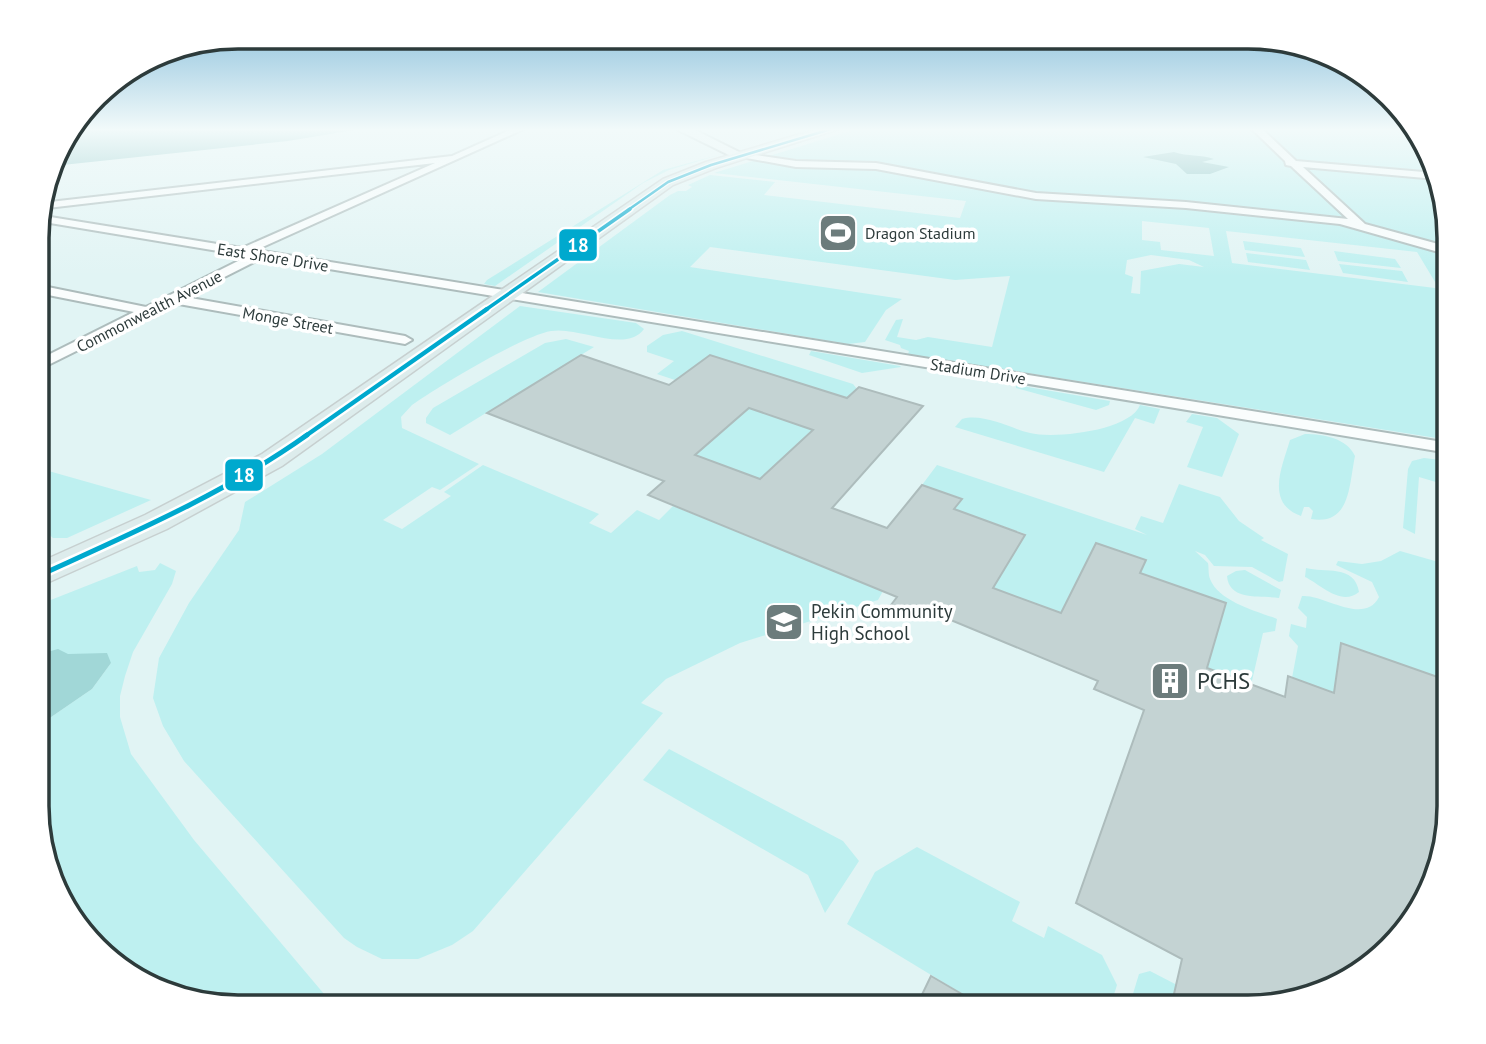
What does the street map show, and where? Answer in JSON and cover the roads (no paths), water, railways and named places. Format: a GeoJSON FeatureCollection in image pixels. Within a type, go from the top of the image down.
{"type":"FeatureCollection","features":[{"type":"Feature","properties":{"kind":"main road"},"geometry":{"type":"LineString","coordinates":[[49,571],[156,522],[272,460],[652,192],[679,178]]}},
{"type":"Feature","properties":{"kind":"street"},"geometry":{"type":"LineString","coordinates":[[53,204],[281,178]]}},
{"type":"Feature","properties":{"kind":"street"},"geometry":{"type":"LineString","coordinates":[[242,252],[410,178]]}},
{"type":"Feature","properties":{"kind":"street"},"geometry":{"type":"LineString","coordinates":[[939,178],[1036,196],[1237,209],[1360,225],[1437,247]]}},
{"type":"Feature","properties":{"kind":"street"},"geometry":{"type":"LineString","coordinates":[[1306,178],[1360,225]]}},
{"type":"Feature","properties":{"kind":"street","name":"East Shore Drive"},"geometry":{"type":"LineString","coordinates":[[50,220],[508,296]]}},
{"type":"Feature","properties":{"kind":"street","name":"Commonwealth Avenue"},"geometry":{"type":"LineString","coordinates":[[49,360],[260,255]]}},
{"type":"Feature","properties":{"kind":"street"},"geometry":{"type":"LineString","coordinates":[[49,291],[148,311]]}},
{"type":"Feature","properties":{"kind":"street","name":"Stadium Drive"},"geometry":{"type":"LineString","coordinates":[[508,296],[1437,446]]}},
{"type":"Feature","properties":{"kind":"street","name":"Monge Street"},"geometry":{"type":"LineString","coordinates":[[171,299],[405,340]]}},
{"type":"Feature","properties":{"kind":"place","name":"Dragon Stadium"},"geometry":{"type":"Point","coordinates":[838,233]}},
{"type":"Feature","properties":{"kind":"place","name":"Pekin Community High School"},"geometry":{"type":"Point","coordinates":[784,622]}},
{"type":"Feature","properties":{"kind":"place","name":"PCHS"},"geometry":{"type":"Point","coordinates":[1170,681]}}]}
